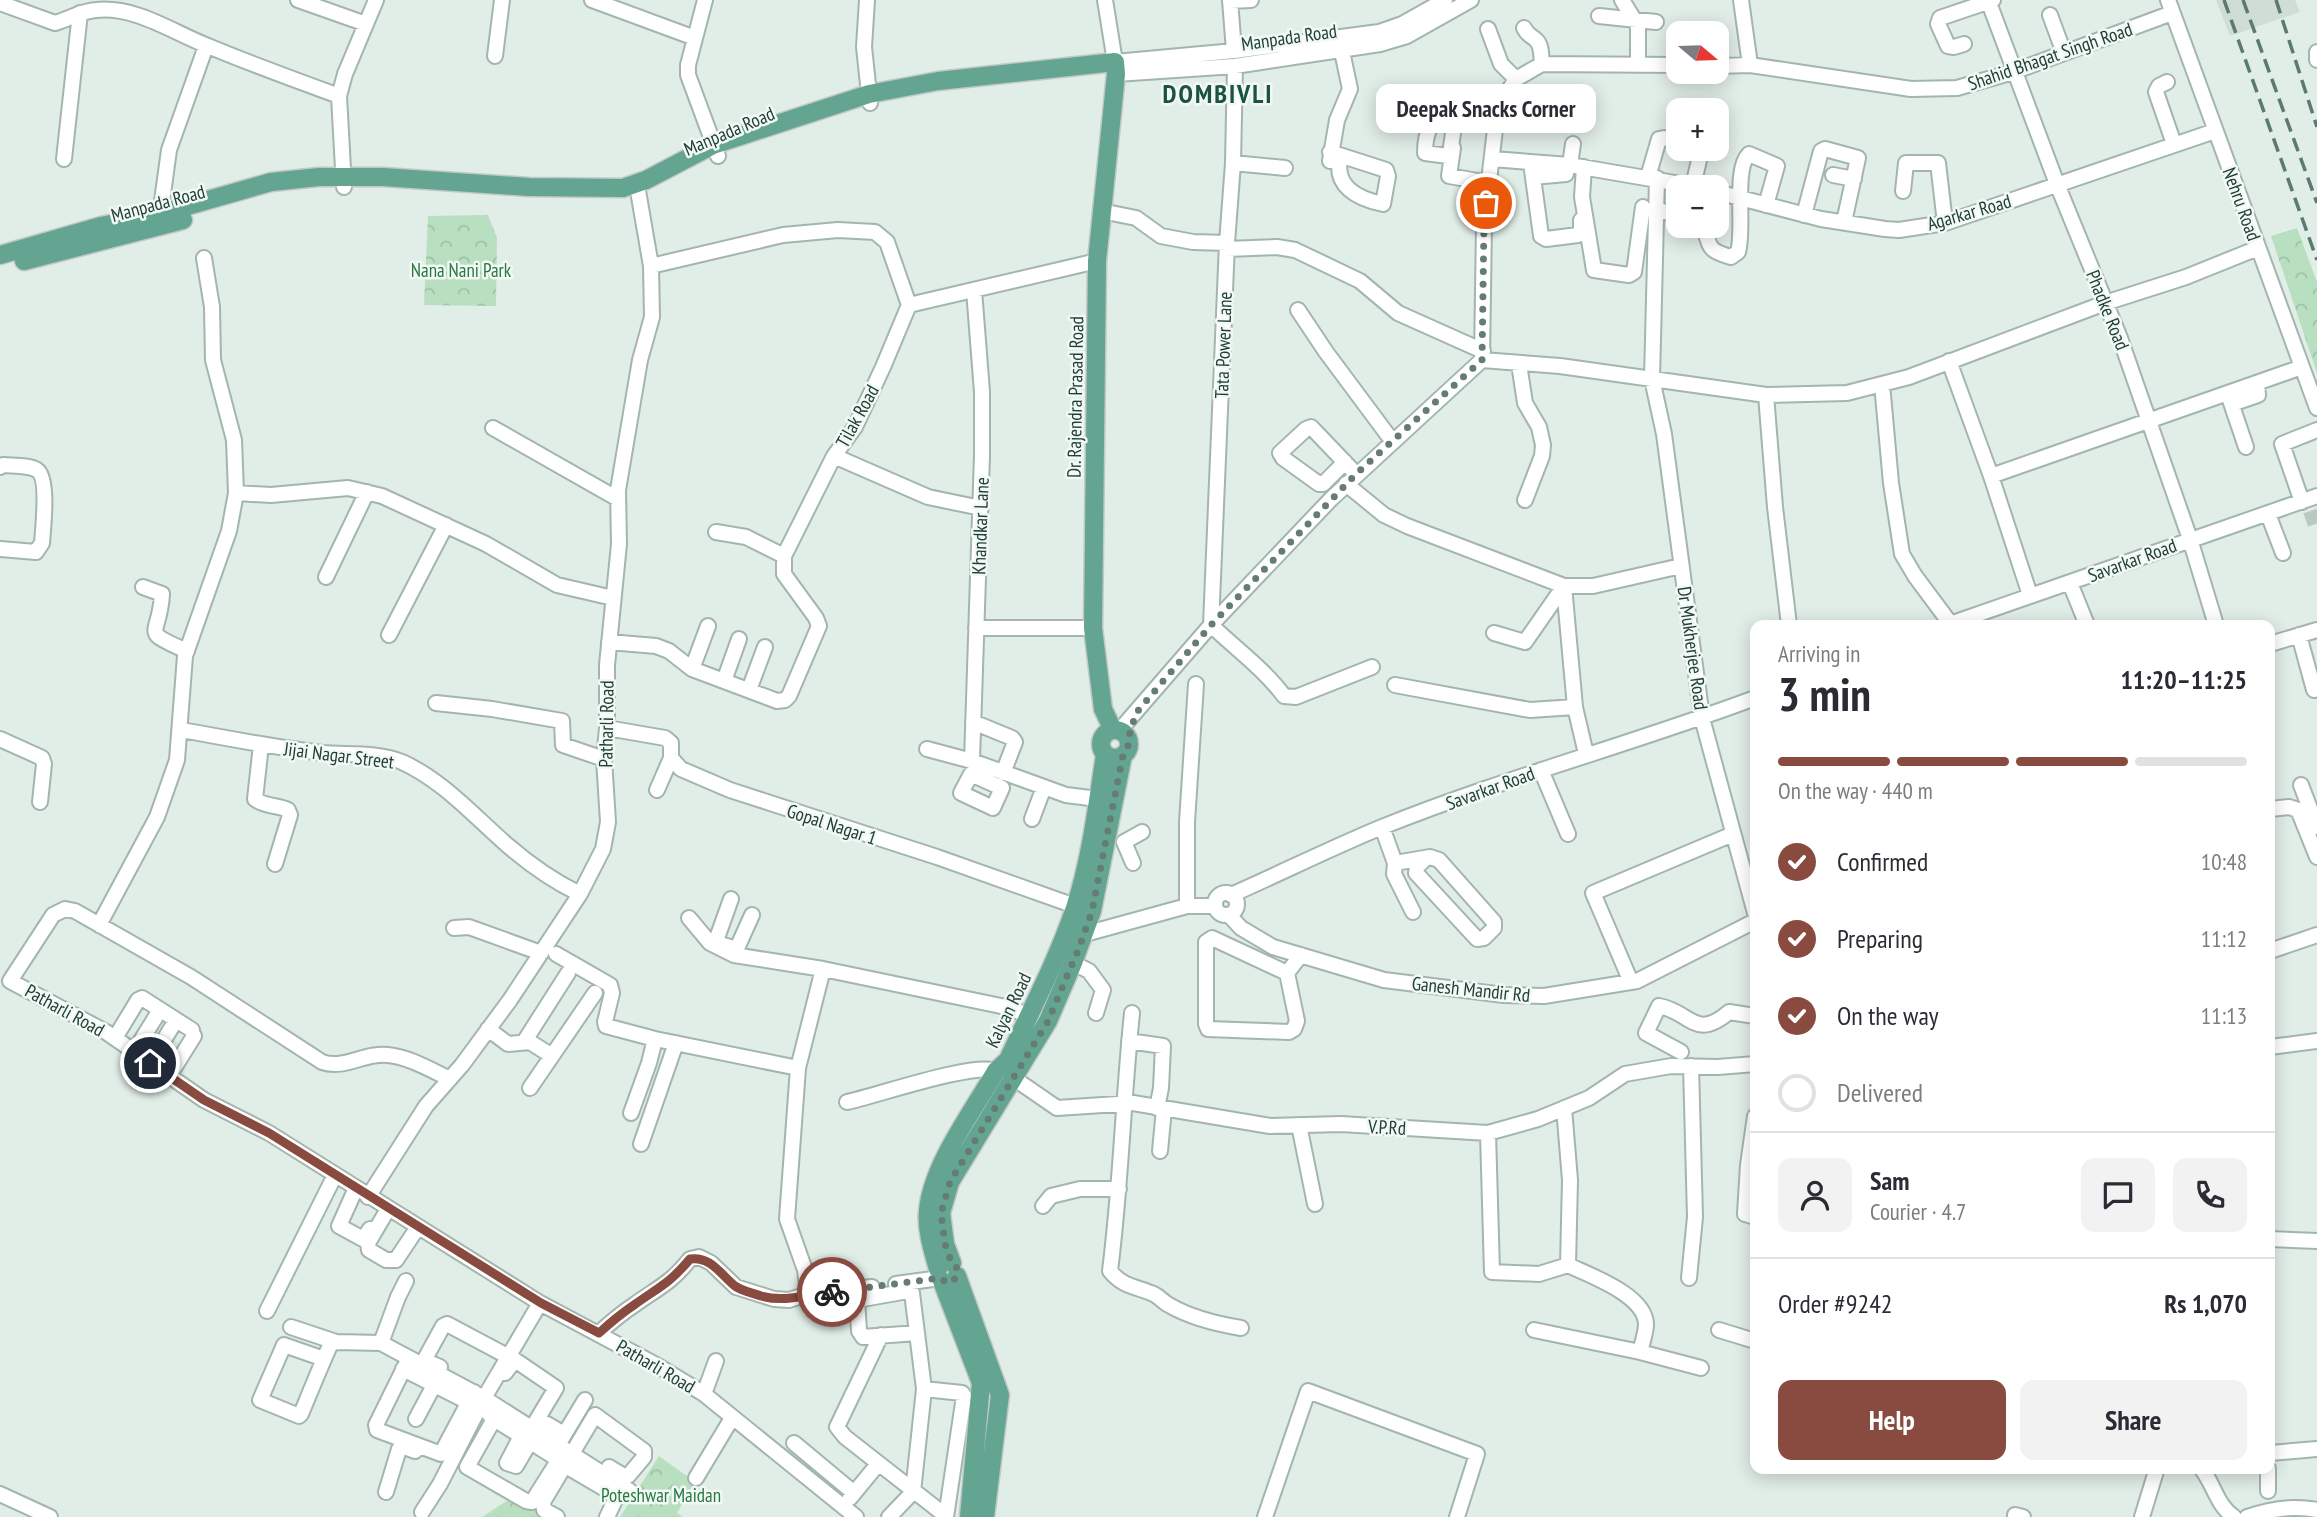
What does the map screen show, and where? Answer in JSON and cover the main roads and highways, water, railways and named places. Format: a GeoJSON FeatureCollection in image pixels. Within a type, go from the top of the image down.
{"type":"FeatureCollection","features":[{"type":"Feature","properties":{"kind":"main road","name":"Manpada Road"},"geometry":{"type":"LineString","coordinates":[[0,267],[59,245],[159,221],[233,198],[271,182],[637,190],[715,150],[869,99],[938,81],[1115,68]]}},
{"type":"Feature","properties":{"kind":"main road","name":"Dr. Rajendra Prasad Road"},"geometry":{"type":"LineString","coordinates":[[1115,68],[1097,261],[1093,628],[1104,709],[1115,742]]}},
{"type":"Feature","properties":{"kind":"main road","name":"Manpada Road"},"geometry":{"type":"LineString","coordinates":[[0,255],[59,245]]}},
{"type":"Feature","properties":{"kind":"main road","name":"Kalyan Road"},"geometry":{"type":"LineString","coordinates":[[985,1517],[1000,1395],[930,1240],[928,1212],[936,1174],[996,1071],[1008,1060],[1054,963],[1075,906],[1095,823],[1098,799],[1115,742]]}},
{"type":"Feature","properties":{"kind":"main road","name":"Kalyan Road"},"geometry":{"type":"LineString","coordinates":[[970,1517],[981,1383],[946,1273],[941,1213],[950,1182],[1048,1021],[1085,934],[1116,840],[1115,742]]}},
{"type":"Feature","properties":{"kind":"tunnel"},"geometry":{"type":"LineString","coordinates":[[2310,511],[2317,531]]}},
{"type":"Feature","properties":{"kind":"railway"},"geometry":{"type":"LineString","coordinates":[[2224,0],[2317,260]]}},
{"type":"Feature","properties":{"kind":"railway"},"geometry":{"type":"LineString","coordinates":[[2243,0],[2317,203]]}},
{"type":"Feature","properties":{"kind":"railway"},"geometry":{"type":"LineString","coordinates":[[2276,0],[2317,127]]}},
{"type":"Feature","properties":{"kind":"place","name":"Deepak Snacks Corner"},"geometry":{"type":"Point","coordinates":[1486,203]}},
{"type":"Feature","properties":{"kind":"district","name":"DOMBIVLI"},"geometry":{"type":"Point","coordinates":[1218,93]}},
{"type":"Feature","properties":{"kind":"park label","name":"Nana Nani Park"},"geometry":{"type":"Point","coordinates":[461,270]}},
{"type":"Feature","properties":{"kind":"park label","name":"Poteshwar Maidan"},"geometry":{"type":"Point","coordinates":[661,1495]}}]}
